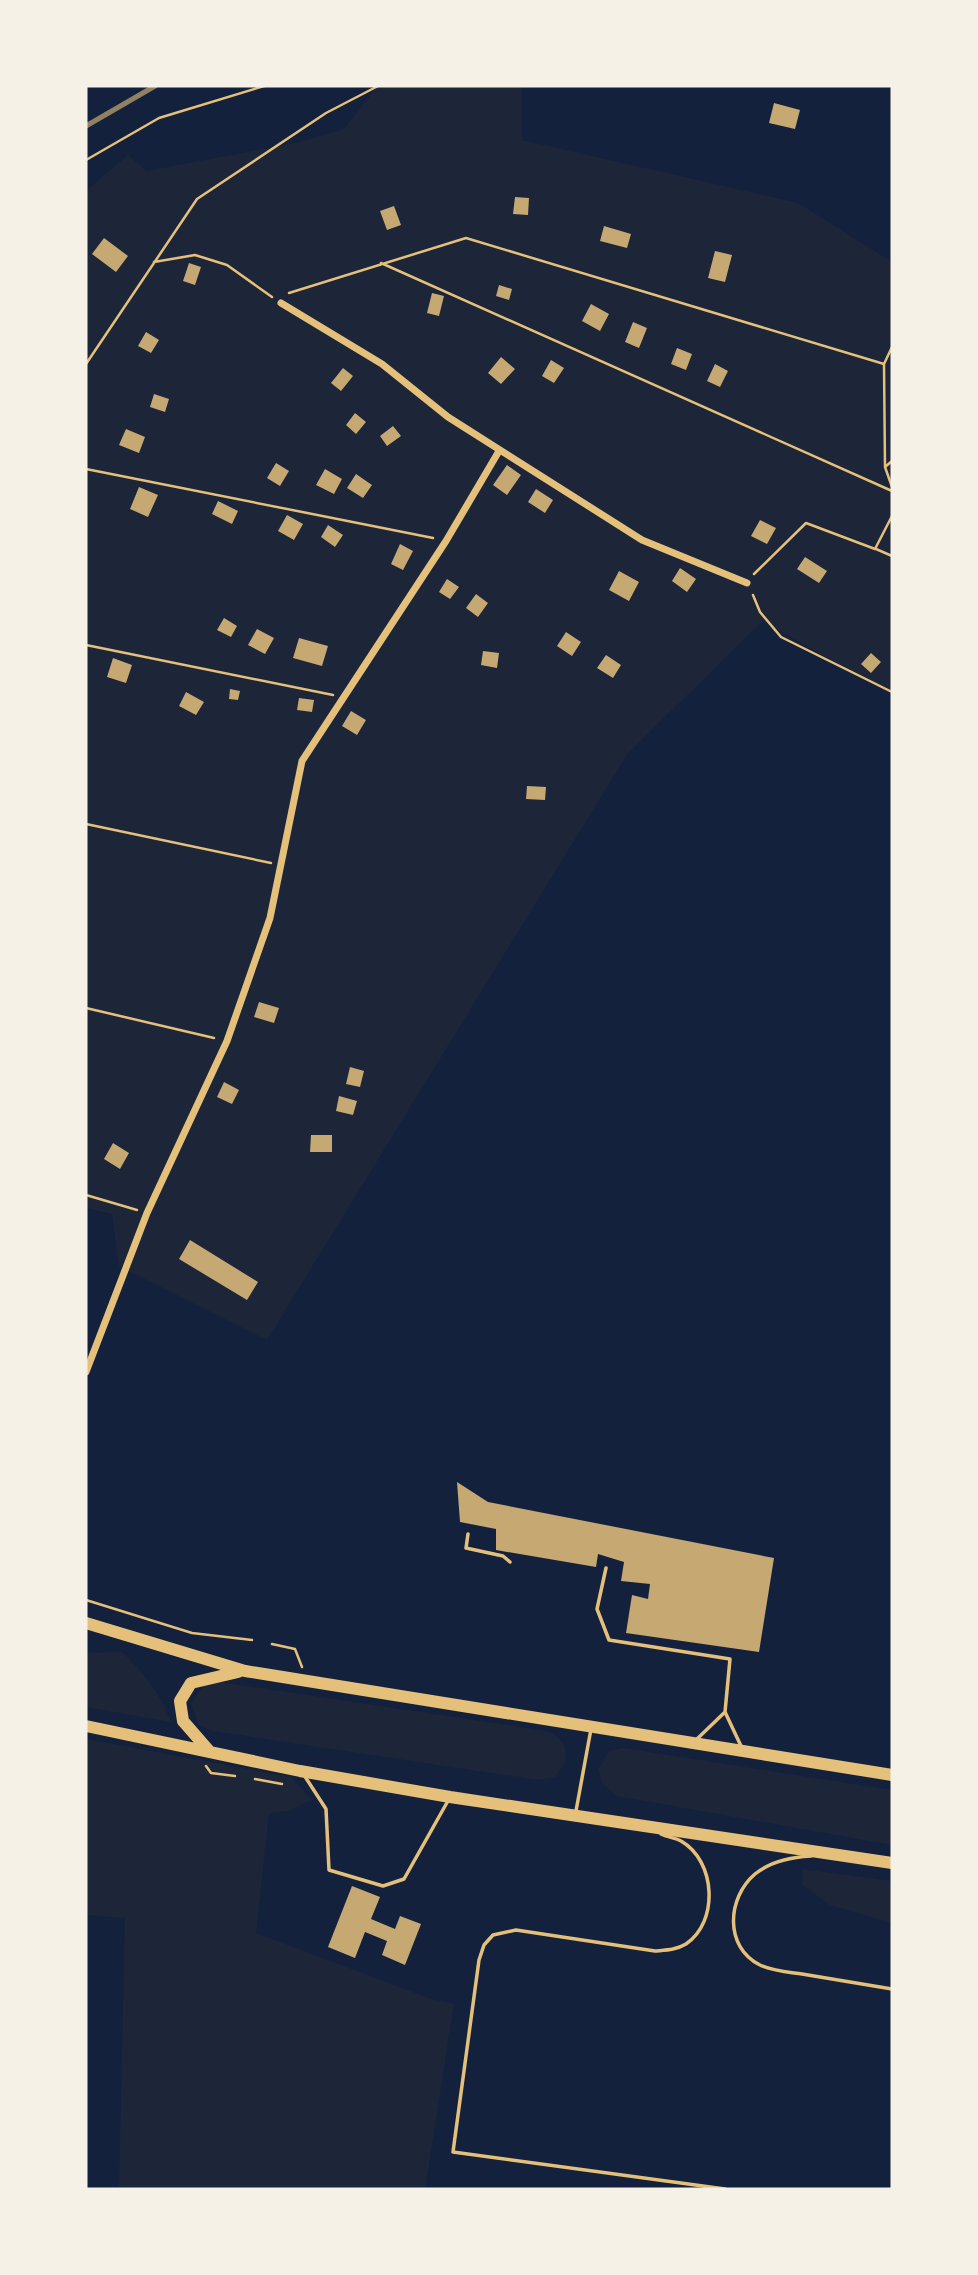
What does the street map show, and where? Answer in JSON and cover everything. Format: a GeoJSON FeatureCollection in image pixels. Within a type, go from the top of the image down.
{"type":"FeatureCollection","features":[{"type":"Feature","properties":{"kind":"highway"},"geometry":{"type":"LineString","coordinates":[[86,1623],[245,1671],[892,1774]]}},
{"type":"Feature","properties":{"kind":"highway"},"geometry":{"type":"LineString","coordinates":[[210,1752],[183,1721],[180,1711],[184,1691],[191,1683],[204,1678],[245,1671]]}},
{"type":"Feature","properties":{"kind":"highway"},"geometry":{"type":"LineString","coordinates":[[86,1726],[300,1771],[450,1797],[892,1863]]}},
{"type":"Feature","properties":{"kind":"street"},"geometry":{"type":"LineString","coordinates":[[281,303],[382,365],[448,417],[499,451],[642,540],[747,583]]}},
{"type":"Feature","properties":{"kind":"street"},"geometry":{"type":"LineString","coordinates":[[86,1372],[147,1213],[227,1041],[270,918],[302,761],[446,541],[499,451]]}},
{"type":"Feature","properties":{"kind":"lane"},"geometry":{"type":"LineString","coordinates":[[468,1534],[466,1548],[503,1556],[509,1562]]}},
{"type":"Feature","properties":{"kind":"lane"},"geometry":{"type":"LineString","coordinates":[[606,1568],[597,1609],[609,1640],[730,1659],[725,1712],[747,1753]]}},
{"type":"Feature","properties":{"kind":"lane"},"geometry":{"type":"LineString","coordinates":[[688,1743],[702,1737],[725,1712]]}},
{"type":"Feature","properties":{"kind":"lane"},"geometry":{"type":"LineString","coordinates":[[575,1817],[591,1727]]}},
{"type":"Feature","properties":{"kind":"lane"},"geometry":{"type":"LineString","coordinates":[[300,1771],[326,1809],[329,1870],[383,1886],[404,1878],[450,1797]]}},
{"type":"Feature","properties":{"kind":"lane"},"geometry":{"type":"LineString","coordinates":[[633,1824],[682,1842],[694,1853],[703,1869],[710,1896],[707,1917],[700,1931],[680,1947],[655,1951],[516,1930],[494,1935],[484,1945],[479,1960],[453,2152],[691,2187],[725,2189]]}},
{"type":"Feature","properties":{"kind":"lane"},"geometry":{"type":"LineString","coordinates":[[841,1854],[786,1859],[756,1873],[737,1898],[733,1915],[738,1944],[746,1955],[770,1969],[892,1989]]}},
{"type":"Feature","properties":{"kind":"path"},"geometry":{"type":"LineString","coordinates":[[86,160],[159,118],[264,86]]}},
{"type":"Feature","properties":{"kind":"path"},"geometry":{"type":"LineString","coordinates":[[86,364],[197,199],[326,113],[378,86]]}},
{"type":"Feature","properties":{"kind":"path"},"geometry":{"type":"LineString","coordinates":[[154,262],[195,255],[227,265],[281,303],[289,294],[381,262],[466,239],[884,364]]}},
{"type":"Feature","properties":{"kind":"path"},"geometry":{"type":"LineString","coordinates":[[381,262],[892,489]]}},
{"type":"Feature","properties":{"kind":"path"},"geometry":{"type":"LineString","coordinates":[[892,347],[884,364],[885,467],[892,489]]}},
{"type":"Feature","properties":{"kind":"path"},"geometry":{"type":"LineString","coordinates":[[885,467],[892,461]]}},
{"type":"Feature","properties":{"kind":"path"},"geometry":{"type":"LineString","coordinates":[[86,470],[446,541]]}},
{"type":"Feature","properties":{"kind":"path"},"geometry":{"type":"LineString","coordinates":[[875,549],[892,516]]}},
{"type":"Feature","properties":{"kind":"path"},"geometry":{"type":"LineString","coordinates":[[892,556],[806,523],[780,546],[747,583],[760,612],[781,637],[892,691]]}},
{"type":"Feature","properties":{"kind":"path"},"geometry":{"type":"LineString","coordinates":[[86,645],[343,697]]}},
{"type":"Feature","properties":{"kind":"path"},"geometry":{"type":"LineString","coordinates":[[86,824],[281,864]]}},
{"type":"Feature","properties":{"kind":"path"},"geometry":{"type":"LineString","coordinates":[[86,1008],[227,1041]]}},
{"type":"Feature","properties":{"kind":"path"},"geometry":{"type":"LineString","coordinates":[[86,1195],[147,1213]]}},
{"type":"Feature","properties":{"kind":"path"},"geometry":{"type":"LineString","coordinates":[[86,1600],[192,1633],[251,1640]]}},
{"type":"Feature","properties":{"kind":"path"},"geometry":{"type":"LineString","coordinates":[[272,1644],[295,1649]]}},
{"type":"Feature","properties":{"kind":"path"},"geometry":{"type":"LineString","coordinates":[[211,1773],[235,1776]]}},
{"type":"Feature","properties":{"kind":"path"},"geometry":{"type":"LineString","coordinates":[[254,1779],[269,1781]]}},
{"type":"Feature","properties":{"kind":"shaded area"},"geometry":{"type":"Polygon","coordinates":[[[378,86],[522,86],[522,140],[798,203],[892,262],[892,695],[763,621],[628,753],[267,1340],[119,1266],[112,1214],[86,1208],[86,191],[128,155],[146,171],[296,143],[344,129],[378,86]]]}},
{"type":"Feature","properties":{"kind":"shaded area"},"geometry":{"type":"Polygon","coordinates":[[[122,1652],[151,1684],[171,1722],[86,1707],[86,1653],[122,1652]]]}},
{"type":"Feature","properties":{"kind":"shaded area"},"geometry":{"type":"Polygon","coordinates":[[[220,1682],[546,1731],[563,1743],[565,1763],[555,1777],[539,1780],[213,1731],[199,1725],[191,1703],[204,1685],[220,1682]]]}},
{"type":"Feature","properties":{"kind":"shaded area"},"geometry":{"type":"Polygon","coordinates":[[[86,1739],[291,1777],[312,1800],[289,1811],[269,1813],[256,1933],[434,2000],[454,2004],[425,2189],[119,2189],[125,1918],[86,1915],[86,1739]]]}},
{"type":"Feature","properties":{"kind":"shaded area"},"geometry":{"type":"Polygon","coordinates":[[[623,1748],[892,1790],[892,1845],[617,1796],[603,1784],[598,1770],[609,1751],[623,1748]]]}},
{"type":"Feature","properties":{"kind":"shaded area"},"geometry":{"type":"Polygon","coordinates":[[[802,1869],[892,1881],[892,1923],[830,1905],[803,1885],[802,1869]]]}},
{"type":"Feature","properties":{"kind":"building"},"geometry":{"type":"Polygon","coordinates":[[[774,103],[800,110],[795,129],[769,123],[774,103]]]}},
{"type":"Feature","properties":{"kind":"building"},"geometry":{"type":"Polygon","coordinates":[[[515,197],[529,198],[528,215],[513,214],[515,197]]]}},
{"type":"Feature","properties":{"kind":"building"},"geometry":{"type":"Polygon","coordinates":[[[394,206],[401,225],[387,230],[380,211],[394,206]]]}},
{"type":"Feature","properties":{"kind":"building"},"geometry":{"type":"Polygon","coordinates":[[[604,226],[631,234],[627,248],[600,241],[604,226]]]}},
{"type":"Feature","properties":{"kind":"building"},"geometry":{"type":"Polygon","coordinates":[[[104,238],[128,256],[116,272],[92,254],[104,238]]]}},
{"type":"Feature","properties":{"kind":"building"},"geometry":{"type":"Polygon","coordinates":[[[715,251],[732,255],[725,282],[708,278],[715,251]]]}},
{"type":"Feature","properties":{"kind":"building"},"geometry":{"type":"Polygon","coordinates":[[[189,263],[201,267],[195,285],[183,281],[189,263]]]}},
{"type":"Feature","properties":{"kind":"building"},"geometry":{"type":"Polygon","coordinates":[[[499,285],[512,289],[509,300],[496,296],[499,285]]]}},
{"type":"Feature","properties":{"kind":"building"},"geometry":{"type":"Polygon","coordinates":[[[432,293],[444,296],[439,316],[427,313],[432,293]]]}},
{"type":"Feature","properties":{"kind":"building"},"geometry":{"type":"Polygon","coordinates":[[[591,304],[609,314],[600,331],[582,321],[591,304]]]}},
{"type":"Feature","properties":{"kind":"building"},"geometry":{"type":"Polygon","coordinates":[[[633,322],[647,328],[639,348],[625,342],[633,322]]]}},
{"type":"Feature","properties":{"kind":"building"},"geometry":{"type":"Polygon","coordinates":[[[146,332],[159,340],[151,353],[138,346],[146,332]]]}},
{"type":"Feature","properties":{"kind":"building"},"geometry":{"type":"Polygon","coordinates":[[[677,348],[692,354],[686,370],[671,364],[677,348]]]}},
{"type":"Feature","properties":{"kind":"building"},"geometry":{"type":"Polygon","coordinates":[[[501,357],[515,369],[501,384],[488,373],[501,357]]]}},
{"type":"Feature","properties":{"kind":"building"},"geometry":{"type":"Polygon","coordinates":[[[551,360],[564,368],[554,383],[542,376],[551,360]]]}},
{"type":"Feature","properties":{"kind":"building"},"geometry":{"type":"Polygon","coordinates":[[[715,364],[728,371],[720,387],[707,381],[715,364]]]}},
{"type":"Feature","properties":{"kind":"building"},"geometry":{"type":"Polygon","coordinates":[[[343,368],[353,376],[341,391],[331,383],[343,368]]]}},
{"type":"Feature","properties":{"kind":"building"},"geometry":{"type":"Polygon","coordinates":[[[154,394],[169,399],[165,412],[150,407],[154,394]]]}},
{"type":"Feature","properties":{"kind":"building"},"geometry":{"type":"Polygon","coordinates":[[[355,413],[366,422],[356,434],[346,425],[355,413]]]}},
{"type":"Feature","properties":{"kind":"building"},"geometry":{"type":"Polygon","coordinates":[[[393,426],[401,436],[387,446],[380,436],[393,426]]]}},
{"type":"Feature","properties":{"kind":"building"},"geometry":{"type":"Polygon","coordinates":[[[126,429],[145,437],[139,453],[119,445],[126,429]]]}},
{"type":"Feature","properties":{"kind":"building"},"geometry":{"type":"Polygon","coordinates":[[[276,463],[289,471],[280,486],[267,478],[276,463]]]}},
{"type":"Feature","properties":{"kind":"building"},"geometry":{"type":"Polygon","coordinates":[[[507,465],[521,475],[507,495],[493,485],[507,465]]]}},
{"type":"Feature","properties":{"kind":"building"},"geometry":{"type":"Polygon","coordinates":[[[325,469],[342,479],[334,494],[316,485],[325,469]]]}},
{"type":"Feature","properties":{"kind":"building"},"geometry":{"type":"Polygon","coordinates":[[[356,474],[372,485],[363,498],[347,488],[356,474]]]}},
{"type":"Feature","properties":{"kind":"building"},"geometry":{"type":"Polygon","coordinates":[[[139,487],[158,495],[148,517],[130,509],[139,487]]]}},
{"type":"Feature","properties":{"kind":"building"},"geometry":{"type":"Polygon","coordinates":[[[536,489],[553,500],[545,513],[528,502],[536,489]]]}},
{"type":"Feature","properties":{"kind":"building"},"geometry":{"type":"Polygon","coordinates":[[[218,501],[238,511],[232,524],[212,514],[218,501]]]}},
{"type":"Feature","properties":{"kind":"building"},"geometry":{"type":"Polygon","coordinates":[[[287,515],[303,524],[294,540],[278,531],[287,515]]]}},
{"type":"Feature","properties":{"kind":"building"},"geometry":{"type":"Polygon","coordinates":[[[760,520],[776,528],[767,544],[751,536],[760,520]]]}},
{"type":"Feature","properties":{"kind":"building"},"geometry":{"type":"Polygon","coordinates":[[[328,525],[343,535],[335,547],[321,537],[328,525]]]}},
{"type":"Feature","properties":{"kind":"building"},"geometry":{"type":"Polygon","coordinates":[[[400,544],[413,551],[403,570],[391,564],[400,544]]]}},
{"type":"Feature","properties":{"kind":"building"},"geometry":{"type":"Polygon","coordinates":[[[805,557],[827,571],[819,583],[797,569],[805,557]]]}},
{"type":"Feature","properties":{"kind":"building"},"geometry":{"type":"Polygon","coordinates":[[[680,568],[696,579],[687,592],[672,581],[680,568]]]}},
{"type":"Feature","properties":{"kind":"building"},"geometry":{"type":"Polygon","coordinates":[[[619,571],[639,582],[629,601],[609,590],[619,571]]]}},
{"type":"Feature","properties":{"kind":"building"},"geometry":{"type":"Polygon","coordinates":[[[447,579],[459,587],[450,599],[439,592],[447,579]]]}},
{"type":"Feature","properties":{"kind":"building"},"geometry":{"type":"Polygon","coordinates":[[[476,594],[488,603],[478,617],[466,608],[476,594]]]}},
{"type":"Feature","properties":{"kind":"building"},"geometry":{"type":"Polygon","coordinates":[[[224,618],[237,626],[231,637],[217,630],[224,618]]]}},
{"type":"Feature","properties":{"kind":"building"},"geometry":{"type":"Polygon","coordinates":[[[257,629],[274,638],[265,654],[248,645],[257,629]]]}},
{"type":"Feature","properties":{"kind":"building"},"geometry":{"type":"Polygon","coordinates":[[[566,632],[581,642],[572,656],[557,646],[566,632]]]}},
{"type":"Feature","properties":{"kind":"building"},"geometry":{"type":"Polygon","coordinates":[[[299,638],[328,646],[322,666],[293,658],[299,638]]]}},
{"type":"Feature","properties":{"kind":"building"},"geometry":{"type":"Polygon","coordinates":[[[483,651],[499,653],[497,668],[481,665],[483,651]]]}},
{"type":"Feature","properties":{"kind":"building"},"geometry":{"type":"Polygon","coordinates":[[[871,653],[881,662],[871,673],[861,664],[871,653]]]}},
{"type":"Feature","properties":{"kind":"building"},"geometry":{"type":"Polygon","coordinates":[[[606,655],[621,665],[613,678],[597,668],[606,655]]]}},
{"type":"Feature","properties":{"kind":"building"},"geometry":{"type":"Polygon","coordinates":[[[113,658],[132,665],[126,683],[107,677],[113,658]]]}},
{"type":"Feature","properties":{"kind":"building"},"geometry":{"type":"Polygon","coordinates":[[[230,689],[240,691],[238,700],[229,699],[230,689]]]}},
{"type":"Feature","properties":{"kind":"building"},"geometry":{"type":"Polygon","coordinates":[[[186,692],[204,702],[196,715],[179,706],[186,692]]]}},
{"type":"Feature","properties":{"kind":"building"},"geometry":{"type":"Polygon","coordinates":[[[299,698],[314,700],[312,712],[297,710],[299,698]]]}},
{"type":"Feature","properties":{"kind":"building"},"geometry":{"type":"Polygon","coordinates":[[[351,711],[366,720],[357,735],[342,726],[351,711]]]}},
{"type":"Feature","properties":{"kind":"building"},"geometry":{"type":"Polygon","coordinates":[[[527,786],[546,787],[545,800],[526,799],[527,786]]]}},
{"type":"Feature","properties":{"kind":"building"},"geometry":{"type":"Polygon","coordinates":[[[259,1002],[279,1008],[274,1023],[254,1017],[259,1002]]]}},
{"type":"Feature","properties":{"kind":"building"},"geometry":{"type":"Polygon","coordinates":[[[350,1067],[364,1071],[360,1087],[346,1084],[350,1067]]]}},
{"type":"Feature","properties":{"kind":"building"},"geometry":{"type":"Polygon","coordinates":[[[224,1082],[239,1090],[232,1104],[217,1097],[224,1082]]]}},
{"type":"Feature","properties":{"kind":"building"},"geometry":{"type":"Polygon","coordinates":[[[339,1096],[357,1101],[353,1115],[336,1111],[339,1096]]]}},
{"type":"Feature","properties":{"kind":"building"},"geometry":{"type":"Polygon","coordinates":[[[311,1135],[332,1135],[332,1152],[310,1152],[311,1135]]]}},
{"type":"Feature","properties":{"kind":"building"},"geometry":{"type":"Polygon","coordinates":[[[113,1143],[129,1153],[120,1169],[104,1159],[113,1143]]]}},
{"type":"Feature","properties":{"kind":"building"},"geometry":{"type":"Polygon","coordinates":[[[190,1240],[258,1282],[247,1300],[179,1259],[190,1240]]]}},
{"type":"Feature","properties":{"kind":"building"},"geometry":{"type":"Polygon","coordinates":[[[457,1482],[488,1502],[774,1558],[759,1652],[626,1633],[632,1595],[648,1599],[650,1584],[621,1581],[624,1562],[598,1554],[596,1567],[496,1550],[496,1529],[460,1522],[457,1482]]]}},
{"type":"Feature","properties":{"kind":"building"},"geometry":{"type":"Polygon","coordinates":[[[352,1886],[380,1897],[371,1919],[395,1929],[400,1916],[421,1924],[405,1965],[382,1955],[387,1941],[365,1932],[355,1958],[328,1947],[352,1886]]]}},
{"type":"Feature","properties":{"kind":"railway"},"geometry":{"type":"LineString","coordinates":[[86,126],[155,86]]}}]}
